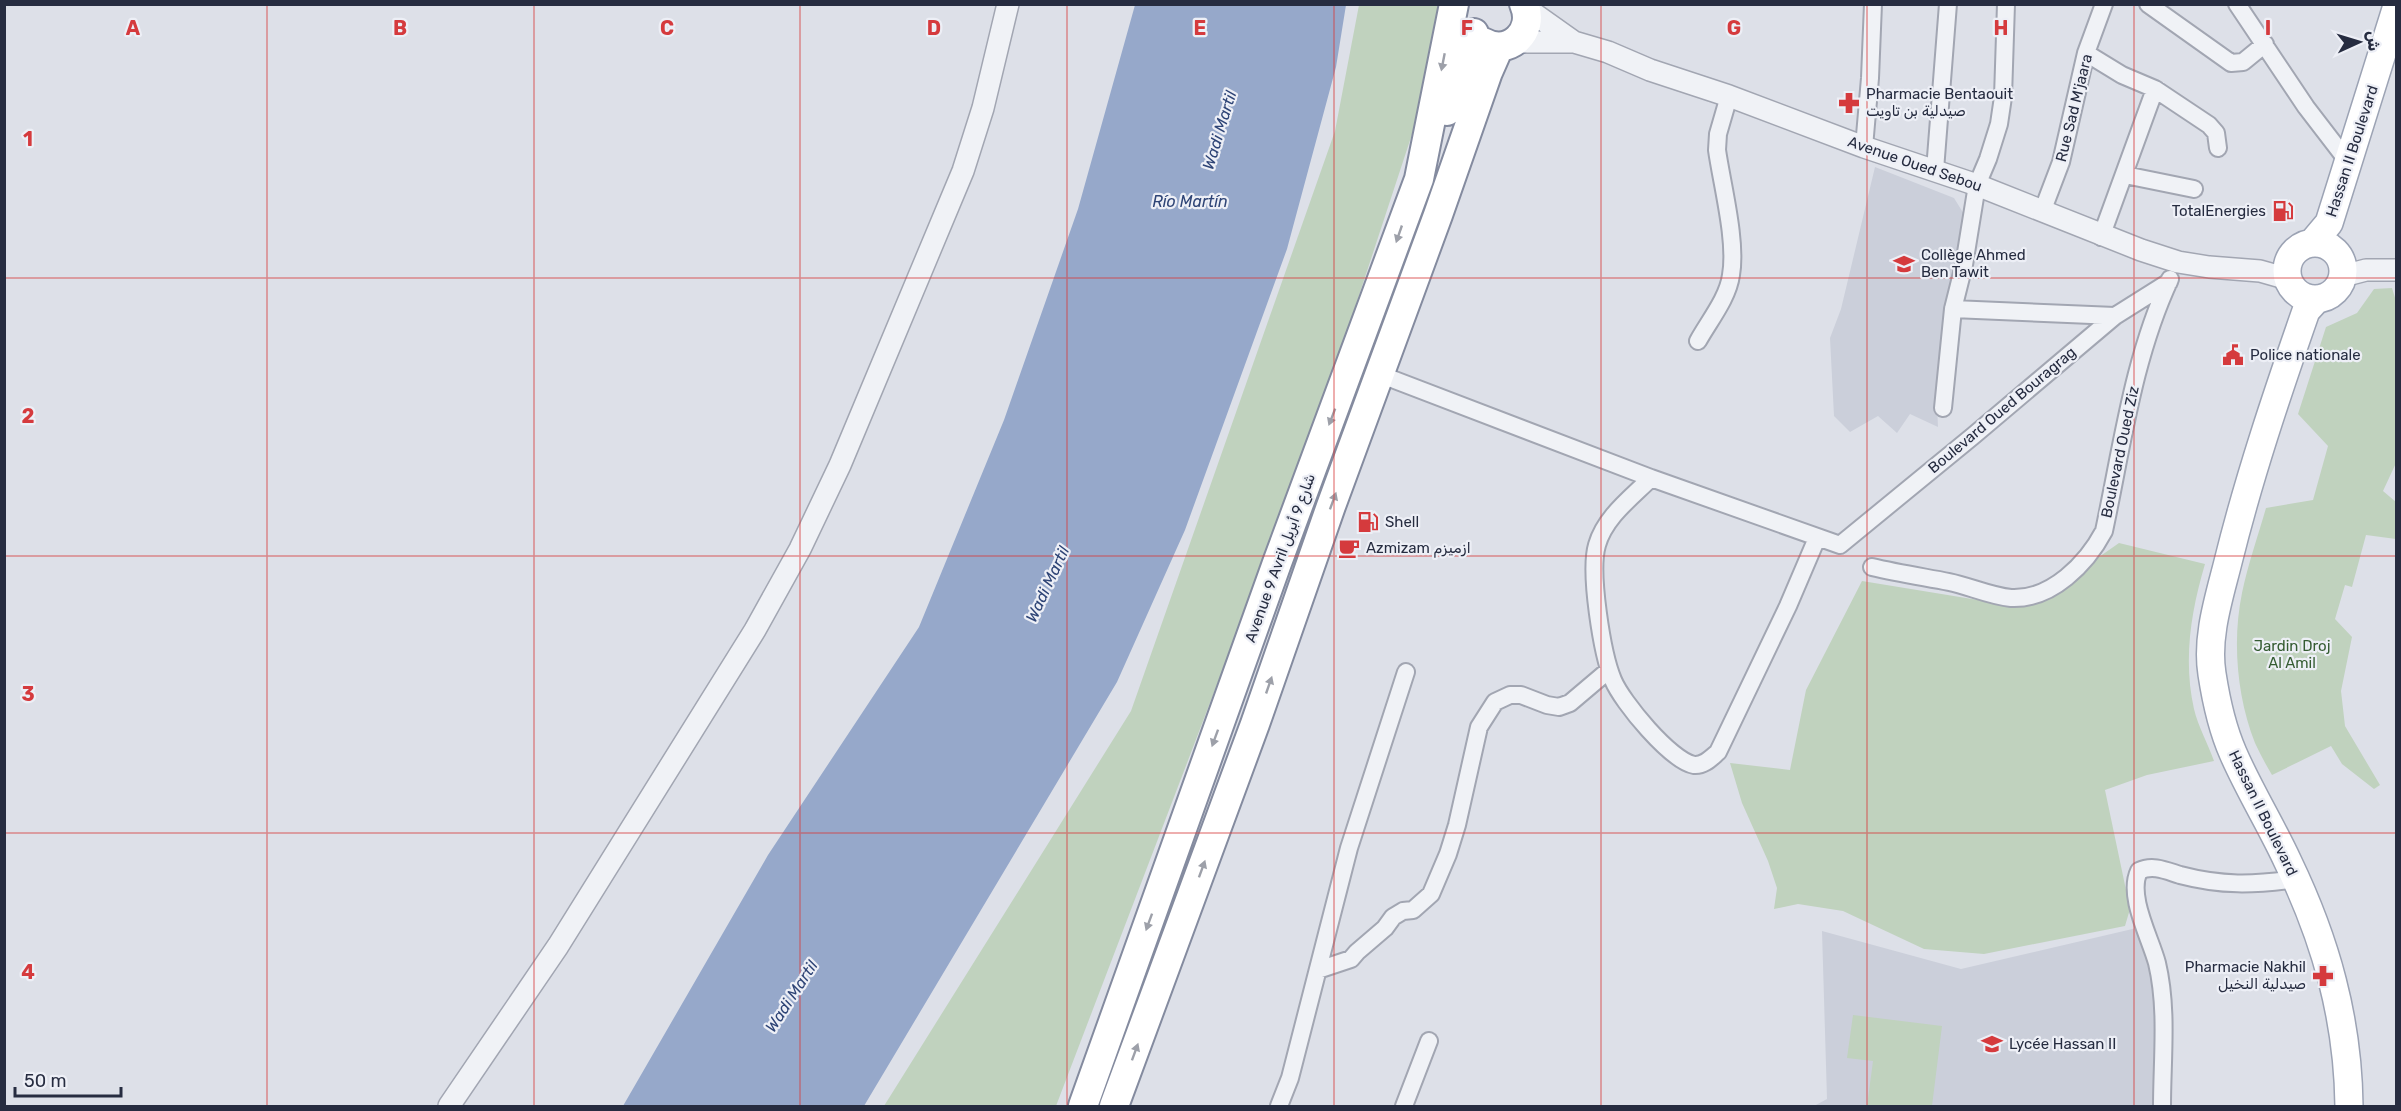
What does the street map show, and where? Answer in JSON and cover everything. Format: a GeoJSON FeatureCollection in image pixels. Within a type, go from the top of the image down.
{"type":"FeatureCollection","features":[{"type":"Feature","properties":{"kind":"highway","name":"Avenue 9 Avril شارع 9 أبريل"},"geometry":{"type":"LineString","coordinates":[[1083,1107],[1277,563],[1419,179],[1454,4]]}},
{"type":"Feature","properties":{"kind":"highway"},"geometry":{"type":"LineString","coordinates":[[1473,4],[1469,17],[1474,33],[1489,46],[1507,44]]}},
{"type":"Feature","properties":{"kind":"highway","name":"Avenue 9 Avril شارع 9 أبريل"},"geometry":{"type":"LineString","coordinates":[[1114,1107],[1255,724],[1488,72],[1507,44],[1525,30],[1528,16],[1525,6]]}},
{"type":"Feature","properties":{"kind":"highway"},"geometry":{"type":"LineString","coordinates":[[1419,179],[1447,112],[1474,33]]}},
{"type":"Feature","properties":{"kind":"main road","name":"Hassan II Boulevard"},"geometry":{"type":"LineString","coordinates":[[2338,254],[2349,163],[2397,9]]}},
{"type":"Feature","properties":{"kind":"main road"},"geometry":{"type":"LineString","coordinates":[[2301,245],[2338,254],[2334,292],[2300,290],[2292,254],[2301,245]]}},
{"type":"Feature","properties":{"kind":"main road","name":"Hassan II Boulevard"},"geometry":{"type":"LineString","coordinates":[[2300,290],[2217,602],[2211,671],[2218,708],[2232,752],[2296,879],[2325,956],[2344,1030],[2349,1107]]}},
{"type":"Feature","properties":{"kind":"street"},"geometry":{"type":"LineString","coordinates":[[449,1107],[558,946],[755,630],[800,549],[840,465],[963,171],[983,108],[1008,4]]}},
{"type":"Feature","properties":{"kind":"street"},"geometry":{"type":"LineString","coordinates":[[1864,147],[1870,88],[1873,4]]}},
{"type":"Feature","properties":{"kind":"street"},"geometry":{"type":"LineString","coordinates":[[1935,170],[1948,4]]}},
{"type":"Feature","properties":{"kind":"street"},"geometry":{"type":"LineString","coordinates":[[1943,408],[1953,309],[1964,265],[1977,185],[1999,124],[2003,97],[2006,4]]}},
{"type":"Feature","properties":{"kind":"street","name":"Rue Sad M'jaara"},"geometry":{"type":"LineString","coordinates":[[2043,212],[2061,162],[2086,53],[2104,4]]}},
{"type":"Feature","properties":{"kind":"street"},"geometry":{"type":"LineString","coordinates":[[2148,4],[2231,63],[2243,62],[2265,44]]}},
{"type":"Feature","properties":{"kind":"street"},"geometry":{"type":"LineString","coordinates":[[2237,4],[2306,107],[2349,163]]}},
{"type":"Feature","properties":{"kind":"street","name":"Avenue Oued Sebou"},"geometry":{"type":"LineString","coordinates":[[1525,6],[1574,42],[1730,96],[1864,147],[1977,185],[2102,237],[2178,262],[2260,271],[2300,290]]}},
{"type":"Feature","properties":{"kind":"street","name":"Avenue Oued Sebou"},"geometry":{"type":"LineString","coordinates":[[1507,44],[1574,42]]}},
{"type":"Feature","properties":{"kind":"street"},"geometry":{"type":"LineString","coordinates":[[2086,53],[2122,75],[2155,89],[2209,125],[2216,133],[2218,148]]}},
{"type":"Feature","properties":{"kind":"street"},"geometry":{"type":"LineString","coordinates":[[2102,237],[2155,89]]}},
{"type":"Feature","properties":{"kind":"street"},"geometry":{"type":"LineString","coordinates":[[1698,342],[1722,299],[1731,275],[1731,247],[1717,150],[1718,134],[1730,96]]}},
{"type":"Feature","properties":{"kind":"street"},"geometry":{"type":"LineString","coordinates":[[2125,175],[2194,189]]}},
{"type":"Feature","properties":{"kind":"street"},"geometry":{"type":"LineString","coordinates":[[2338,254],[2397,270]]}},
{"type":"Feature","properties":{"kind":"street","name":"Boulevard Oued Ziz"},"geometry":{"type":"LineString","coordinates":[[1872,567],[2012,598],[2045,590],[2064,580],[2093,551],[2104,531],[2136,377],[2153,318],[2178,262]]}},
{"type":"Feature","properties":{"kind":"street","name":"Boulevard Oued Bouragrag"},"geometry":{"type":"LineString","coordinates":[[1817,538],[1840,545],[2115,316],[2169,282]]}},
{"type":"Feature","properties":{"kind":"street"},"geometry":{"type":"LineString","coordinates":[[1953,309],[2115,316]]}},
{"type":"Feature","properties":{"kind":"street"},"geometry":{"type":"LineString","coordinates":[[1379,374],[1651,478],[1817,538],[1783,617],[1718,752],[1702,764],[1693,765],[1673,754],[1621,697],[1609,670],[1602,644],[1597,602],[1596,546],[1606,524],[1651,478]]}},
{"type":"Feature","properties":{"kind":"street"},"geometry":{"type":"LineString","coordinates":[[1318,970],[1352,959],[1394,917],[1402,911],[1413,910],[1431,894],[1448,854],[1457,825],[1479,727],[1495,702],[1510,695],[1521,695],[1547,705],[1559,706],[1570,703],[1609,670]]}},
{"type":"Feature","properties":{"kind":"street"},"geometry":{"type":"LineString","coordinates":[[1280,1107],[1290,1078],[1349,848],[1406,672]]}},
{"type":"Feature","properties":{"kind":"street"},"geometry":{"type":"LineString","coordinates":[[2162,1107],[2162,989],[2157,962],[2135,894],[2135,880],[2139,871],[2152,867],[2214,883],[2236,885],[2296,879]]}},
{"type":"Feature","properties":{"kind":"street"},"geometry":{"type":"LineString","coordinates":[[1404,1107],[1429,1041]]}},
{"type":"Feature","properties":{"kind":"shaded area","name":"Collège Ahmed Ben Tawit"},"geometry":{"type":"Polygon","coordinates":[[[1875,167],[1954,198],[1967,219],[1948,347],[1936,381],[1938,427],[1910,414],[1897,433],[1878,416],[1850,432],[1834,416],[1830,338],[1841,309],[1875,167]]]}},
{"type":"Feature","properties":{"kind":"shaded area","name":"Lycée Hassan II"},"geometry":{"type":"Polygon","coordinates":[[[2141,927],[2159,988],[2160,1106],[1814,1106],[1827,1099],[1822,931],[1961,969],[2141,927]]]}},
{"type":"Feature","properties":{"kind":"green space"},"geometry":{"type":"Polygon","coordinates":[[[1359,5],[1444,5],[1418,116],[1318,420],[1056,1106],[884,1106],[1131,711],[1335,131],[1359,5]]]}},
{"type":"Feature","properties":{"kind":"green space","name":"Jardin Droj Al Amil"},"geometry":{"type":"Polygon","coordinates":[[[2392,288],[2396,301],[2396,463],[2383,491],[2396,502],[2396,539],[2366,535],[2352,587],[2345,585],[2335,619],[2352,637],[2341,691],[2345,726],[2380,785],[2374,789],[2342,764],[2331,746],[2272,775],[2255,743],[2240,688],[2237,630],[2244,582],[2266,508],[2313,500],[2328,446],[2298,414],[2326,327],[2357,313],[2374,289],[2392,288]]]}},
{"type":"Feature","properties":{"kind":"green space"},"geometry":{"type":"Polygon","coordinates":[[[2119,543],[2205,564],[2192,618],[2189,672],[2194,709],[2214,761],[2147,775],[2105,790],[2130,909],[2125,926],[1984,954],[1924,949],[1843,911],[1798,904],[1774,909],[1777,888],[1768,861],[1742,803],[1730,763],[1790,770],[1806,690],[1862,581],[2021,607],[2059,585],[2119,543]]]}},
{"type":"Feature","properties":{"kind":"green space"},"geometry":{"type":"Polygon","coordinates":[[[1853,1015],[1942,1026],[1932,1106],[1867,1106],[1873,1061],[1847,1058],[1853,1015]]]}},
{"type":"Feature","properties":{"kind":"water","name":"Río Martín"},"geometry":{"type":"Polygon","coordinates":[[[1135,5],[1346,5],[1336,67],[1287,249],[1185,530],[1117,682],[864,1106],[623,1106],[768,855],[919,627],[1004,420],[1078,209],[1135,5]]]}},
{"type":"Feature","properties":{"kind":"place","name":"Pharmacie Bentaouit صيدلية بن تاويت"},"geometry":{"type":"Point","coordinates":[1849,103]}},
{"type":"Feature","properties":{"kind":"place","name":"TotalEnergies"},"geometry":{"type":"Point","coordinates":[2283,211]}},
{"type":"Feature","properties":{"kind":"place","name":"Collège Ahmed Ben Tawit"},"geometry":{"type":"Point","coordinates":[1904,264]}},
{"type":"Feature","properties":{"kind":"place","name":"Police nationale"},"geometry":{"type":"Point","coordinates":[2233,355]}},
{"type":"Feature","properties":{"kind":"place","name":"Shell"},"geometry":{"type":"Point","coordinates":[1368,522]}},
{"type":"Feature","properties":{"kind":"place","name":"Azmizam ازميزم"},"geometry":{"type":"Point","coordinates":[1349,548]}},
{"type":"Feature","properties":{"kind":"place","name":"Pharmacie Nakhil صيدلية النخيل"},"geometry":{"type":"Point","coordinates":[2323,976]}},
{"type":"Feature","properties":{"kind":"place","name":"Lycée Hassan II"},"geometry":{"type":"Point","coordinates":[1992,1044]}},
{"type":"Feature","properties":{"kind":"water label","name":"Wadi Martil"},"geometry":{"type":"Point","coordinates":[1219,130]}},
{"type":"Feature","properties":{"kind":"water label","name":"Wadi Martil"},"geometry":{"type":"Point","coordinates":[1047,584]}},
{"type":"Feature","properties":{"kind":"water label","name":"Wadi Martil"},"geometry":{"type":"Point","coordinates":[791,996]}}]}
